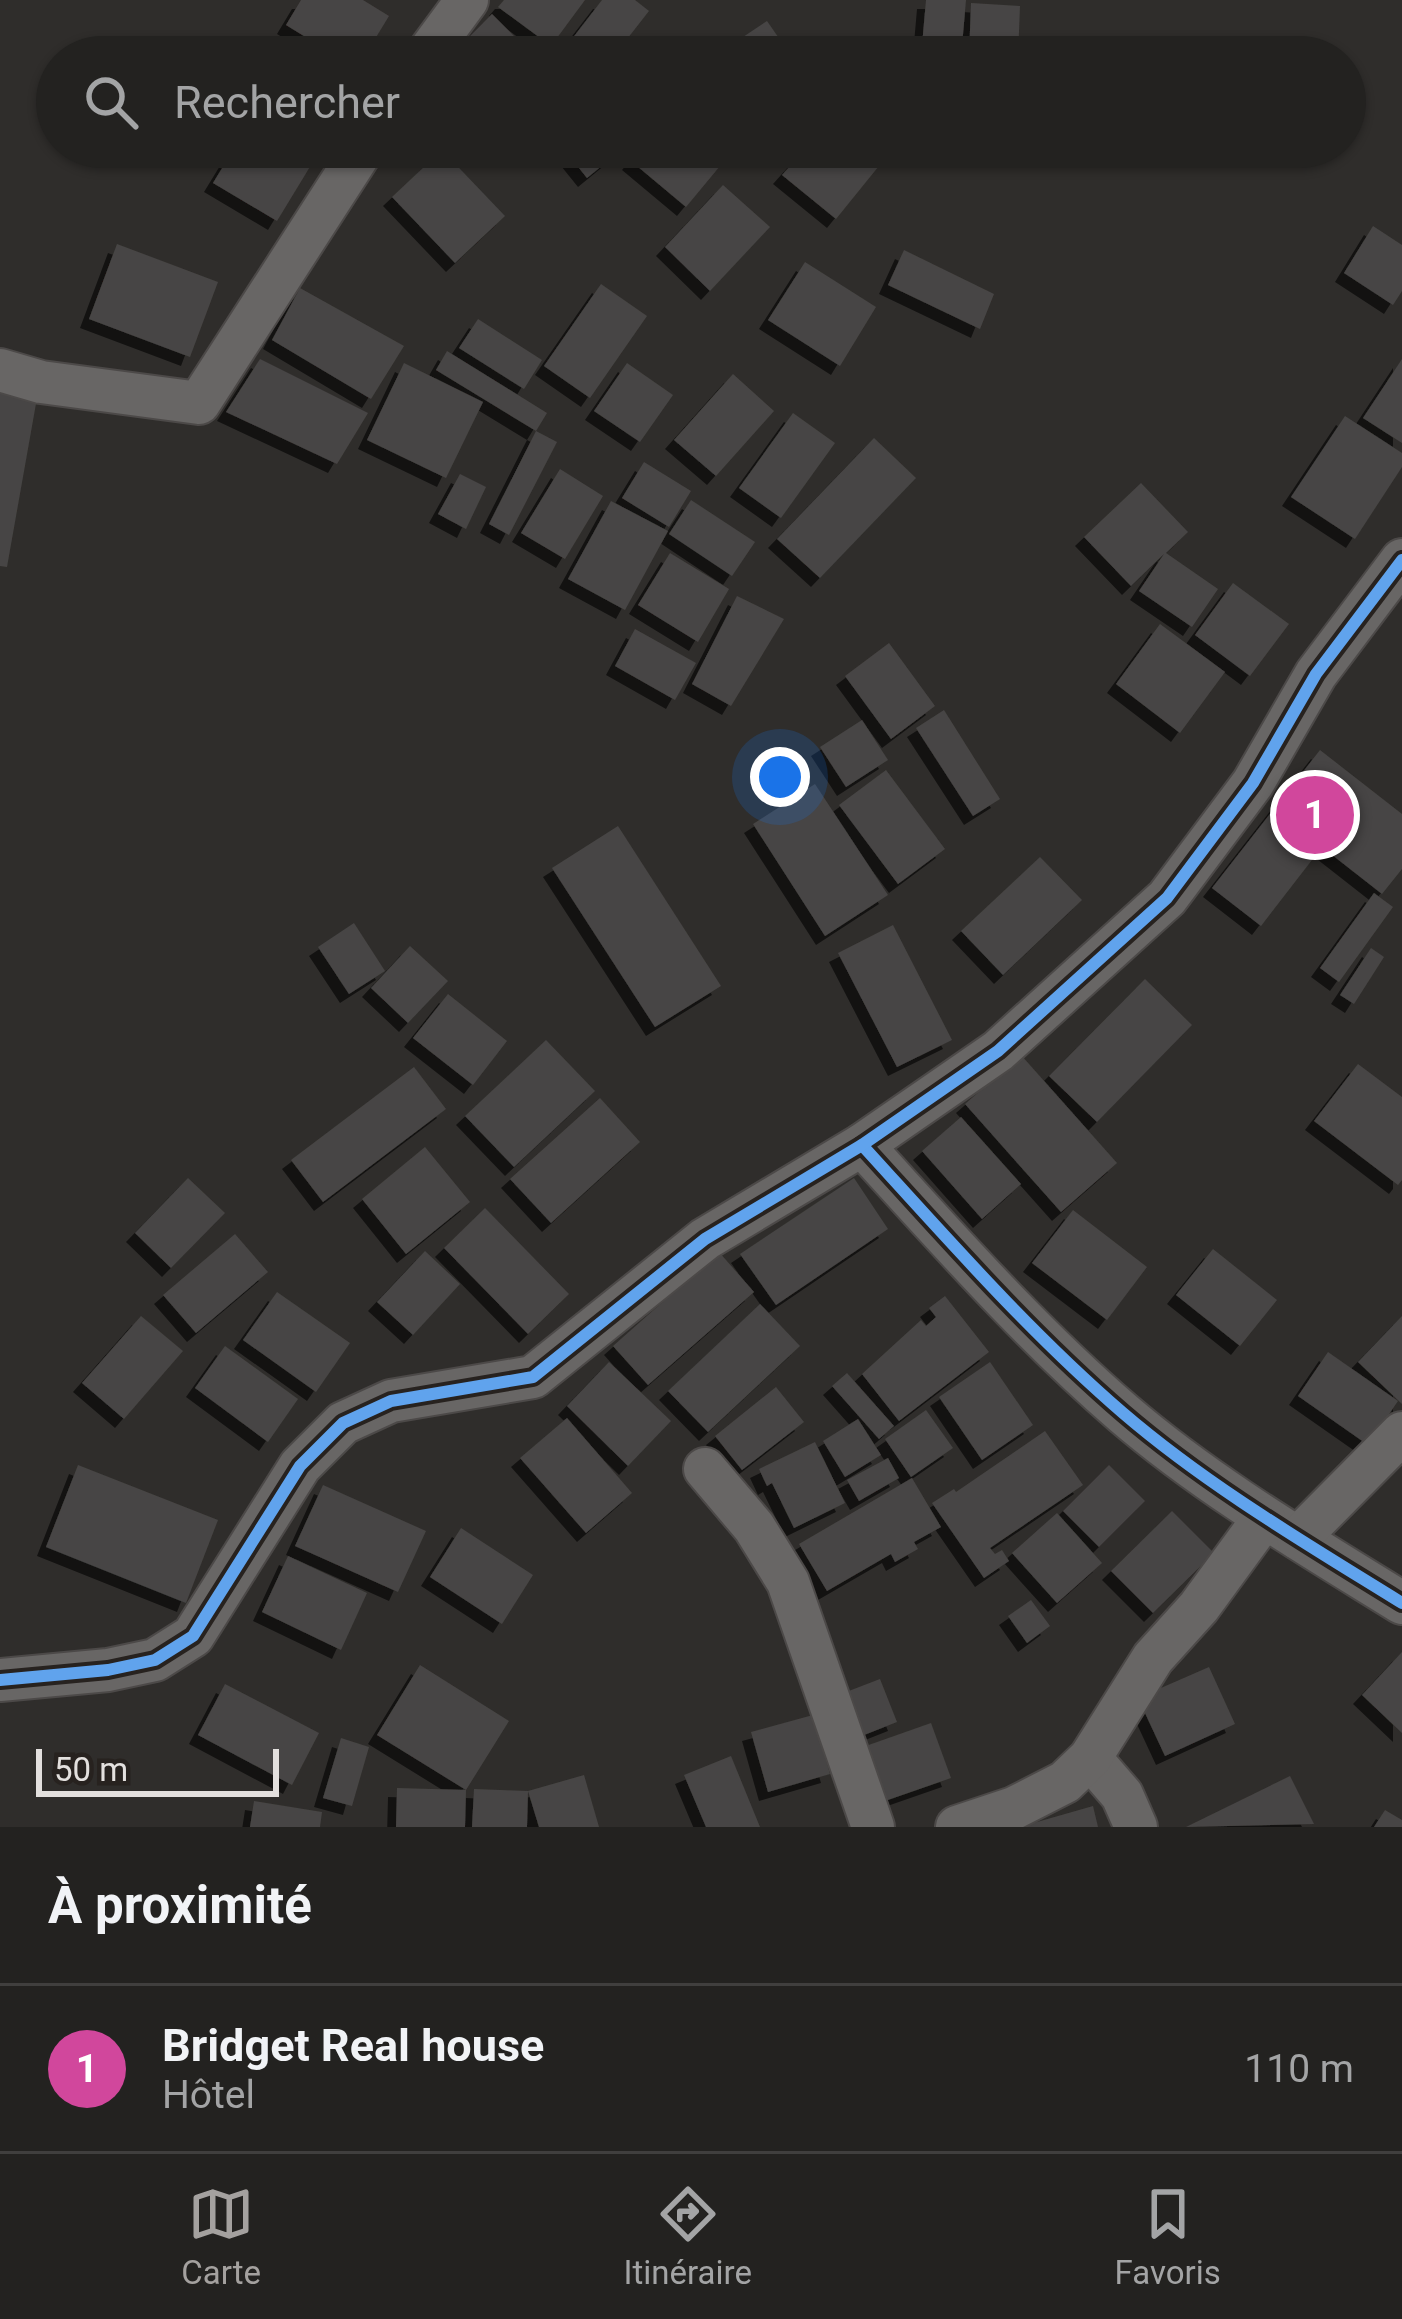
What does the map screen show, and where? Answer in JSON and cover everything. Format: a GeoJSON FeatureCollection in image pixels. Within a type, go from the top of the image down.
{"type":"FeatureCollection","features":[{"type":"Feature","properties":{"kind":"street"},"geometry":{"type":"LineString","coordinates":[[440,36],[466,0]]}},
{"type":"Feature","properties":{"kind":"street"},"geometry":{"type":"LineString","coordinates":[[0,370],[41,382],[199,403],[350,168]]}},
{"type":"Feature","properties":{"kind":"street"},"geometry":{"type":"LineString","coordinates":[[0,1680],[108,1670],[154,1660],[193,1636],[300,1466],[343,1423],[392,1401],[533,1377],[705,1239],[862,1145],[998,1051],[1167,898],[1253,783],[1316,674],[1402,560]]}},
{"type":"Feature","properties":{"kind":"street"},"geometry":{"type":"LineString","coordinates":[[862,1145],[1040,1337],[1126,1415],[1281,1528],[1402,1603]]}},
{"type":"Feature","properties":{"kind":"street"},"geometry":{"type":"LineString","coordinates":[[957,1827],[1065,1782],[1090,1758],[1153,1658],[1199,1606],[1281,1528],[1402,1433]]}},
{"type":"Feature","properties":{"kind":"street"},"geometry":{"type":"LineString","coordinates":[[705,1469],[754,1527],[788,1582],[873,1827]]}},
{"type":"Feature","properties":{"kind":"street"},"geometry":{"type":"LineString","coordinates":[[1090,1758],[1122,1796],[1136,1827]]}},
{"type":"Feature","properties":{"kind":"building"},"geometry":{"type":"Polygon","coordinates":[[[301,0],[363,0],[389,16],[377,36],[304,36],[286,25],[301,0]]]}},
{"type":"Feature","properties":{"kind":"building"},"geometry":{"type":"Polygon","coordinates":[[[504,0],[585,0],[558,36],[537,36],[498,7],[504,0]]]}},
{"type":"Feature","properties":{"kind":"building"},"geometry":{"type":"Polygon","coordinates":[[[602,0],[635,0],[649,11],[629,36],[574,36],[602,0]]]}},
{"type":"Feature","properties":{"kind":"building"},"geometry":{"type":"Polygon","coordinates":[[[926,0],[966,0],[963,36],[923,36],[926,0]]]}},
{"type":"Feature","properties":{"kind":"building"},"geometry":{"type":"Polygon","coordinates":[[[971,3],[1020,6],[1019,36],[970,36],[971,3]]]}},
{"type":"Feature","properties":{"kind":"building"},"geometry":{"type":"Polygon","coordinates":[[[492,14],[514,36],[470,36],[492,14]]]}},
{"type":"Feature","properties":{"kind":"building"},"geometry":{"type":"Polygon","coordinates":[[[767,21],[777,36],[744,36],[767,21]]]}},
{"type":"Feature","properties":{"kind":"building"},"geometry":{"type":"Polygon","coordinates":[[[222,168],[309,168],[277,221],[213,183],[222,168]]]}},
{"type":"Feature","properties":{"kind":"building"},"geometry":{"type":"Polygon","coordinates":[[[423,168],[459,168],[505,216],[455,263],[392,197],[423,168]]]}},
{"type":"Feature","properties":{"kind":"building"},"geometry":{"type":"Polygon","coordinates":[[[579,168],[599,168],[587,178],[579,168]]]}},
{"type":"Feature","properties":{"kind":"building"},"geometry":{"type":"Polygon","coordinates":[[[639,168],[718,168],[686,207],[639,168]]]}},
{"type":"Feature","properties":{"kind":"building"},"geometry":{"type":"Polygon","coordinates":[[[788,168],[877,168],[836,219],[782,175],[788,168]]]}},
{"type":"Feature","properties":{"kind":"building"},"geometry":{"type":"Polygon","coordinates":[[[723,185],[770,227],[710,291],[665,247],[723,185]]]}},
{"type":"Feature","properties":{"kind":"building"},"geometry":{"type":"Polygon","coordinates":[[[1373,226],[1402,245],[1402,291],[1393,305],[1344,273],[1373,226]]]}},
{"type":"Feature","properties":{"kind":"building"},"geometry":{"type":"Polygon","coordinates":[[[117,244],[218,282],[190,357],[89,319],[117,244]]]}},
{"type":"Feature","properties":{"kind":"building"},"geometry":{"type":"Polygon","coordinates":[[[904,250],[994,294],[980,329],[888,285],[904,250]]]}},
{"type":"Feature","properties":{"kind":"building"},"geometry":{"type":"Polygon","coordinates":[[[805,262],[876,307],[840,366],[768,320],[805,262]]]}},
{"type":"Feature","properties":{"kind":"building"},"geometry":{"type":"Polygon","coordinates":[[[601,284],[647,316],[590,398],[544,366],[601,284]]]}},
{"type":"Feature","properties":{"kind":"building"},"geometry":{"type":"Polygon","coordinates":[[[300,288],[404,346],[371,399],[272,340],[300,288]]]}},
{"type":"Feature","properties":{"kind":"building"},"geometry":{"type":"Polygon","coordinates":[[[478,319],[542,360],[524,389],[459,348],[478,319]]]}},
{"type":"Feature","properties":{"kind":"building"},"geometry":{"type":"Polygon","coordinates":[[[447,351],[547,413],[536,431],[436,370],[447,351]]]}},
{"type":"Feature","properties":{"kind":"building"},"geometry":{"type":"Polygon","coordinates":[[[260,359],[368,413],[337,464],[226,412],[260,359]]]}},
{"type":"Feature","properties":{"kind":"building"},"geometry":{"type":"Polygon","coordinates":[[[1402,359],[1402,443],[1363,418],[1402,359]]]}},
{"type":"Feature","properties":{"kind":"building"},"geometry":{"type":"Polygon","coordinates":[[[404,363],[483,402],[446,478],[367,440],[404,363]]]}},
{"type":"Feature","properties":{"kind":"building"},"geometry":{"type":"Polygon","coordinates":[[[627,363],[673,395],[640,442],[594,411],[627,363]]]}},
{"type":"Feature","properties":{"kind":"building"},"geometry":{"type":"Polygon","coordinates":[[[733,374],[774,411],[716,476],[674,440],[733,374]]]}},
{"type":"Feature","properties":{"kind":"building"},"geometry":{"type":"Polygon","coordinates":[[[0,391],[37,398],[7,567],[0,566],[0,391]]]}},
{"type":"Feature","properties":{"kind":"building"},"geometry":{"type":"Polygon","coordinates":[[[793,413],[835,443],[781,518],[739,488],[793,413]]]}},
{"type":"Feature","properties":{"kind":"building"},"geometry":{"type":"Polygon","coordinates":[[[1345,416],[1402,453],[1402,467],[1355,539],[1291,497],[1345,416]]]}},
{"type":"Feature","properties":{"kind":"building"},"geometry":{"type":"Polygon","coordinates":[[[536,431],[557,442],[509,535],[489,524],[536,431]]]}},
{"type":"Feature","properties":{"kind":"building"},"geometry":{"type":"Polygon","coordinates":[[[874,438],[916,478],[820,578],[777,539],[874,438]]]}},
{"type":"Feature","properties":{"kind":"building"},"geometry":{"type":"Polygon","coordinates":[[[644,462],[691,491],[669,527],[622,498],[644,462]]]}},
{"type":"Feature","properties":{"kind":"building"},"geometry":{"type":"Polygon","coordinates":[[[560,469],[603,496],[565,559],[521,533],[560,469]]]}},
{"type":"Feature","properties":{"kind":"building"},"geometry":{"type":"Polygon","coordinates":[[[460,474],[486,487],[466,529],[438,514],[460,474]]]}},
{"type":"Feature","properties":{"kind":"building"},"geometry":{"type":"Polygon","coordinates":[[[1141,483],[1188,532],[1166,553],[1218,589],[1192,627],[1139,591],[1164,554],[1131,586],[1084,537],[1141,483]]]}},
{"type":"Feature","properties":{"kind":"building"},"geometry":{"type":"Polygon","coordinates":[[[691,500],[755,542],[732,576],[669,534],[691,500]]]}},
{"type":"Feature","properties":{"kind":"building"},"geometry":{"type":"Polygon","coordinates":[[[611,501],[668,531],[625,610],[568,579],[611,501]]]}},
{"type":"Feature","properties":{"kind":"building"},"geometry":{"type":"Polygon","coordinates":[[[670,553],[729,589],[698,642],[638,605],[670,553]]]}},
{"type":"Feature","properties":{"kind":"building"},"geometry":{"type":"Polygon","coordinates":[[[1233,583],[1289,624],[1250,676],[1195,635],[1233,583]]]}},
{"type":"Feature","properties":{"kind":"building"},"geometry":{"type":"Polygon","coordinates":[[[737,596],[784,619],[731,706],[692,684],[737,596]]]}},
{"type":"Feature","properties":{"kind":"building"},"geometry":{"type":"Polygon","coordinates":[[[1160,624],[1225,672],[1180,733],[1116,684],[1160,624]]]}},
{"type":"Feature","properties":{"kind":"building"},"geometry":{"type":"Polygon","coordinates":[[[635,629],[696,663],[675,700],[615,666],[635,629]]]}},
{"type":"Feature","properties":{"kind":"building"},"geometry":{"type":"Polygon","coordinates":[[[889,643],[935,706],[891,739],[845,676],[889,643]]]}},
{"type":"Feature","properties":{"kind":"building"},"geometry":{"type":"Polygon","coordinates":[[[944,710],[1000,799],[973,816],[916,728],[944,710]]]}},
{"type":"Feature","properties":{"kind":"building"},"geometry":{"type":"Polygon","coordinates":[[[862,720],[888,760],[846,787],[820,747],[862,720]]]}},
{"type":"Feature","properties":{"kind":"building"},"geometry":{"type":"Polygon","coordinates":[[[1320,750],[1402,814],[1402,869],[1382,894],[1322,847],[1261,926],[1212,888],[1320,750]]]}},
{"type":"Feature","properties":{"kind":"building"},"geometry":{"type":"Polygon","coordinates":[[[886,770],[945,849],[898,884],[839,805],[886,770]]]}},
{"type":"Feature","properties":{"kind":"building"},"geometry":{"type":"Polygon","coordinates":[[[815,784],[888,895],[825,936],[753,824],[815,784]]]}},
{"type":"Feature","properties":{"kind":"building"},"geometry":{"type":"Polygon","coordinates":[[[618,826],[721,986],[655,1027],[552,868],[618,826]]]}},
{"type":"Feature","properties":{"kind":"building"},"geometry":{"type":"Polygon","coordinates":[[[1040,857],[1082,900],[1003,975],[961,931],[1040,857]]]}},
{"type":"Feature","properties":{"kind":"building"},"geometry":{"type":"Polygon","coordinates":[[[1374,893],[1393,907],[1339,982],[1320,968],[1374,893]]]}},
{"type":"Feature","properties":{"kind":"building"},"geometry":{"type":"Polygon","coordinates":[[[354,923],[385,971],[349,994],[318,947],[354,923]]]}},
{"type":"Feature","properties":{"kind":"building"},"geometry":{"type":"Polygon","coordinates":[[[893,925],[952,1040],[897,1067],[838,953],[893,925]]]}},
{"type":"Feature","properties":{"kind":"building"},"geometry":{"type":"Polygon","coordinates":[[[410,946],[448,981],[408,1023],[371,988],[410,946]]]}},
{"type":"Feature","properties":{"kind":"building"},"geometry":{"type":"Polygon","coordinates":[[[1371,948],[1384,957],[1354,1004],[1340,995],[1371,948]]]}},
{"type":"Feature","properties":{"kind":"building"},"geometry":{"type":"Polygon","coordinates":[[[1145,979],[1192,1025],[1097,1122],[1049,1076],[1145,979]]]}},
{"type":"Feature","properties":{"kind":"building"},"geometry":{"type":"Polygon","coordinates":[[[448,994],[507,1041],[473,1085],[413,1038],[448,994]]]}},
{"type":"Feature","properties":{"kind":"building"},"geometry":{"type":"Polygon","coordinates":[[[546,1040],[595,1091],[514,1167],[465,1116],[546,1040]]]}},
{"type":"Feature","properties":{"kind":"building"},"geometry":{"type":"Polygon","coordinates":[[[1021,1055],[1117,1163],[1061,1212],[965,1104],[1021,1055]]]}},
{"type":"Feature","properties":{"kind":"building"},"geometry":{"type":"Polygon","coordinates":[[[1358,1064],[1402,1097],[1402,1180],[1398,1185],[1314,1121],[1358,1064]]]}},
{"type":"Feature","properties":{"kind":"building"},"geometry":{"type":"Polygon","coordinates":[[[414,1067],[446,1109],[323,1202],[291,1160],[414,1067]]]}},
{"type":"Feature","properties":{"kind":"building"},"geometry":{"type":"Polygon","coordinates":[[[600,1098],[640,1142],[551,1223],[510,1179],[600,1098]]]}},
{"type":"Feature","properties":{"kind":"building"},"geometry":{"type":"Polygon","coordinates":[[[961,1117],[1021,1184],[982,1219],[922,1151],[961,1117]]]}},
{"type":"Feature","properties":{"kind":"building"},"geometry":{"type":"Polygon","coordinates":[[[425,1147],[470,1202],[406,1254],[362,1199],[425,1147]]]}},
{"type":"Feature","properties":{"kind":"building"},"geometry":{"type":"Polygon","coordinates":[[[188,1178],[225,1213],[171,1268],[135,1233],[188,1178]]]}},
{"type":"Feature","properties":{"kind":"building"},"geometry":{"type":"Polygon","coordinates":[[[854,1178],[888,1229],[776,1305],[740,1254],[854,1178]]]}},
{"type":"Feature","properties":{"kind":"building"},"geometry":{"type":"Polygon","coordinates":[[[485,1208],[569,1294],[528,1334],[444,1248],[485,1208]]]}},
{"type":"Feature","properties":{"kind":"building"},"geometry":{"type":"Polygon","coordinates":[[[1073,1210],[1147,1267],[1107,1320],[1032,1263],[1073,1210]]]}},
{"type":"Feature","properties":{"kind":"building"},"geometry":{"type":"Polygon","coordinates":[[[235,1234],[268,1272],[196,1333],[163,1295],[235,1234]]]}},
{"type":"Feature","properties":{"kind":"building"},"geometry":{"type":"Polygon","coordinates":[[[1213,1249],[1277,1300],[1240,1346],[1176,1295],[1213,1249]]]}},
{"type":"Feature","properties":{"kind":"building"},"geometry":{"type":"Polygon","coordinates":[[[425,1251],[460,1284],[413,1335],[377,1302],[425,1251]]]}},
{"type":"Feature","properties":{"kind":"building"},"geometry":{"type":"Polygon","coordinates":[[[719,1252],[754,1292],[648,1385],[613,1346],[719,1252]]]}},
{"type":"Feature","properties":{"kind":"building"},"geometry":{"type":"Polygon","coordinates":[[[277,1292],[350,1343],[316,1392],[243,1340],[277,1292]]]}},
{"type":"Feature","properties":{"kind":"building"},"geometry":{"type":"Polygon","coordinates":[[[945,1296],[989,1352],[899,1421],[862,1374],[921,1320],[926,1326],[936,1317],[929,1308],[945,1296]]]}},
{"type":"Feature","properties":{"kind":"building"},"geometry":{"type":"Polygon","coordinates":[[[760,1304],[800,1346],[708,1432],[668,1391],[760,1304]]]}},
{"type":"Feature","properties":{"kind":"building"},"geometry":{"type":"Polygon","coordinates":[[[141,1316],[183,1351],[124,1419],[82,1383],[141,1316]]]}},
{"type":"Feature","properties":{"kind":"building"},"geometry":{"type":"Polygon","coordinates":[[[1402,1316],[1402,1404],[1358,1362],[1402,1316]]]}},
{"type":"Feature","properties":{"kind":"building"},"geometry":{"type":"Polygon","coordinates":[[[225,1346],[298,1399],[268,1442],[195,1388],[225,1346]]]}},
{"type":"Feature","properties":{"kind":"building"},"geometry":{"type":"Polygon","coordinates":[[[1328,1352],[1398,1401],[1368,1445],[1298,1396],[1328,1352]]]}},
{"type":"Feature","properties":{"kind":"building"},"geometry":{"type":"Polygon","coordinates":[[[609,1362],[671,1421],[628,1466],[567,1406],[609,1362]]]}},
{"type":"Feature","properties":{"kind":"building"},"geometry":{"type":"Polygon","coordinates":[[[990,1362],[1033,1425],[982,1460],[939,1397],[990,1362]]]}},
{"type":"Feature","properties":{"kind":"building"},"geometry":{"type":"Polygon","coordinates":[[[847,1373],[894,1426],[879,1439],[832,1386],[847,1373]]]}},
{"type":"Feature","properties":{"kind":"building"},"geometry":{"type":"Polygon","coordinates":[[[776,1387],[804,1422],[742,1470],[715,1436],[776,1387]]]}},
{"type":"Feature","properties":{"kind":"building"},"geometry":{"type":"Polygon","coordinates":[[[926,1410],[953,1448],[911,1477],[885,1439],[926,1410]]]}},
{"type":"Feature","properties":{"kind":"building"},"geometry":{"type":"Polygon","coordinates":[[[567,1418],[632,1493],[586,1533],[520,1458],[567,1418]]]}},
{"type":"Feature","properties":{"kind":"building"},"geometry":{"type":"Polygon","coordinates":[[[858,1419],[881,1455],[845,1477],[823,1441],[858,1419]]]}},
{"type":"Feature","properties":{"kind":"building"},"geometry":{"type":"Polygon","coordinates":[[[1045,1431],[1083,1485],[990,1548],[995,1554],[1002,1550],[1009,1561],[984,1578],[932,1503],[956,1492],[1045,1431]]]}},
{"type":"Feature","properties":{"kind":"building"},"geometry":{"type":"Polygon","coordinates":[[[815,1442],[845,1503],[794,1528],[772,1483],[767,1486],[759,1469],[815,1442]]]}},
{"type":"Feature","properties":{"kind":"building"},"geometry":{"type":"Polygon","coordinates":[[[888,1458],[899,1478],[859,1501],[847,1480],[888,1458]]]}},
{"type":"Feature","properties":{"kind":"building"},"geometry":{"type":"Polygon","coordinates":[[[78,1465],[218,1520],[186,1603],[46,1547],[78,1465]]]}},
{"type":"Feature","properties":{"kind":"building"},"geometry":{"type":"Polygon","coordinates":[[[1109,1465],[1145,1501],[1099,1547],[1063,1511],[1109,1465]]]}},
{"type":"Feature","properties":{"kind":"building"},"geometry":{"type":"Polygon","coordinates":[[[912,1478],[941,1527],[914,1542],[918,1549],[895,1562],[891,1554],[827,1591],[799,1544],[912,1478]]]}},
{"type":"Feature","properties":{"kind":"building"},"geometry":{"type":"Polygon","coordinates":[[[323,1485],[426,1531],[398,1592],[295,1546],[323,1485]]]}},
{"type":"Feature","properties":{"kind":"building"},"geometry":{"type":"Polygon","coordinates":[[[1172,1511],[1214,1553],[1153,1613],[1111,1571],[1172,1511]]]}},
{"type":"Feature","properties":{"kind":"building"},"geometry":{"type":"Polygon","coordinates":[[[1057,1513],[1102,1563],[1057,1603],[1012,1553],[1057,1513]]]}},
{"type":"Feature","properties":{"kind":"building"},"geometry":{"type":"Polygon","coordinates":[[[461,1528],[533,1575],[502,1624],[430,1577],[461,1528]]]}},
{"type":"Feature","properties":{"kind":"building"},"geometry":{"type":"Polygon","coordinates":[[[288,1556],[367,1593],[341,1650],[262,1612],[288,1556]]]}},
{"type":"Feature","properties":{"kind":"building"},"geometry":{"type":"Polygon","coordinates":[[[1031,1600],[1050,1626],[1027,1643],[1008,1616],[1031,1600]]]}},
{"type":"Feature","properties":{"kind":"building"},"geometry":{"type":"Polygon","coordinates":[[[1402,1652],[1402,1733],[1362,1695],[1402,1652]]]}},
{"type":"Feature","properties":{"kind":"building"},"geometry":{"type":"Polygon","coordinates":[[[420,1665],[509,1721],[466,1790],[377,1735],[420,1665]]]}},
{"type":"Feature","properties":{"kind":"building"},"geometry":{"type":"Polygon","coordinates":[[[1209,1667],[1235,1724],[1165,1756],[1138,1698],[1209,1667]]]}},
{"type":"Feature","properties":{"kind":"building"},"geometry":{"type":"Polygon","coordinates":[[[880,1679],[897,1722],[859,1737],[841,1694],[880,1679]]]}},
{"type":"Feature","properties":{"kind":"building"},"geometry":{"type":"Polygon","coordinates":[[[225,1684],[319,1733],[292,1785],[198,1735],[225,1684]]]}},
{"type":"Feature","properties":{"kind":"building"},"geometry":{"type":"Polygon","coordinates":[[[813,1715],[830,1774],[768,1792],[751,1732],[813,1715]]]}},
{"type":"Feature","properties":{"kind":"building"},"geometry":{"type":"Polygon","coordinates":[[[931,1723],[951,1778],[882,1802],[863,1747],[931,1723]]]}},
{"type":"Feature","properties":{"kind":"building"},"geometry":{"type":"Polygon","coordinates":[[[341,1738],[369,1747],[352,1806],[323,1798],[341,1738]]]}},
{"type":"Feature","properties":{"kind":"building"},"geometry":{"type":"Polygon","coordinates":[[[731,1756],[760,1827],[706,1827],[684,1775],[731,1756]]]}},
{"type":"Feature","properties":{"kind":"building"},"geometry":{"type":"Polygon","coordinates":[[[584,1775],[599,1827],[539,1827],[528,1791],[584,1775]]]}},
{"type":"Feature","properties":{"kind":"building"},"geometry":{"type":"Polygon","coordinates":[[[1290,1776],[1314,1824],[1186,1827],[1290,1776]]]}},
{"type":"Feature","properties":{"kind":"building"},"geometry":{"type":"Polygon","coordinates":[[[397,1788],[466,1790],[465,1827],[396,1827],[397,1788]]]}},
{"type":"Feature","properties":{"kind":"building"},"geometry":{"type":"Polygon","coordinates":[[[474,1789],[528,1791],[527,1827],[472,1827],[474,1789]]]}},
{"type":"Feature","properties":{"kind":"building"},"geometry":{"type":"Polygon","coordinates":[[[254,1801],[322,1812],[320,1827],[250,1827],[254,1801]]]}},
{"type":"Feature","properties":{"kind":"building"},"geometry":{"type":"Polygon","coordinates":[[[1093,1806],[1098,1827],[1023,1827],[1023,1826],[1093,1806]]]}},
{"type":"Feature","properties":{"kind":"building"},"geometry":{"type":"Polygon","coordinates":[[[1385,1810],[1402,1820],[1402,1827],[1374,1827],[1385,1810]]]}},
{"type":"Feature","properties":{"kind":"cycle path"},"geometry":{"type":"LineString","coordinates":[[0,1680],[108,1670],[155,1660],[193,1636],[300,1466],[343,1423],[391,1401],[533,1377],[705,1239],[862,1145],[998,1051],[1167,898],[1253,783],[1316,674],[1402,560]]}},
{"type":"Feature","properties":{"kind":"cycle path"},"geometry":{"type":"LineString","coordinates":[[862,1145],[1021,1316],[1123,1413],[1224,1490],[1402,1603]]}},
{"type":"Feature","properties":{"kind":"place","name":"Bridget Real house"},"geometry":{"type":"Point","coordinates":[1315,815]}}]}
